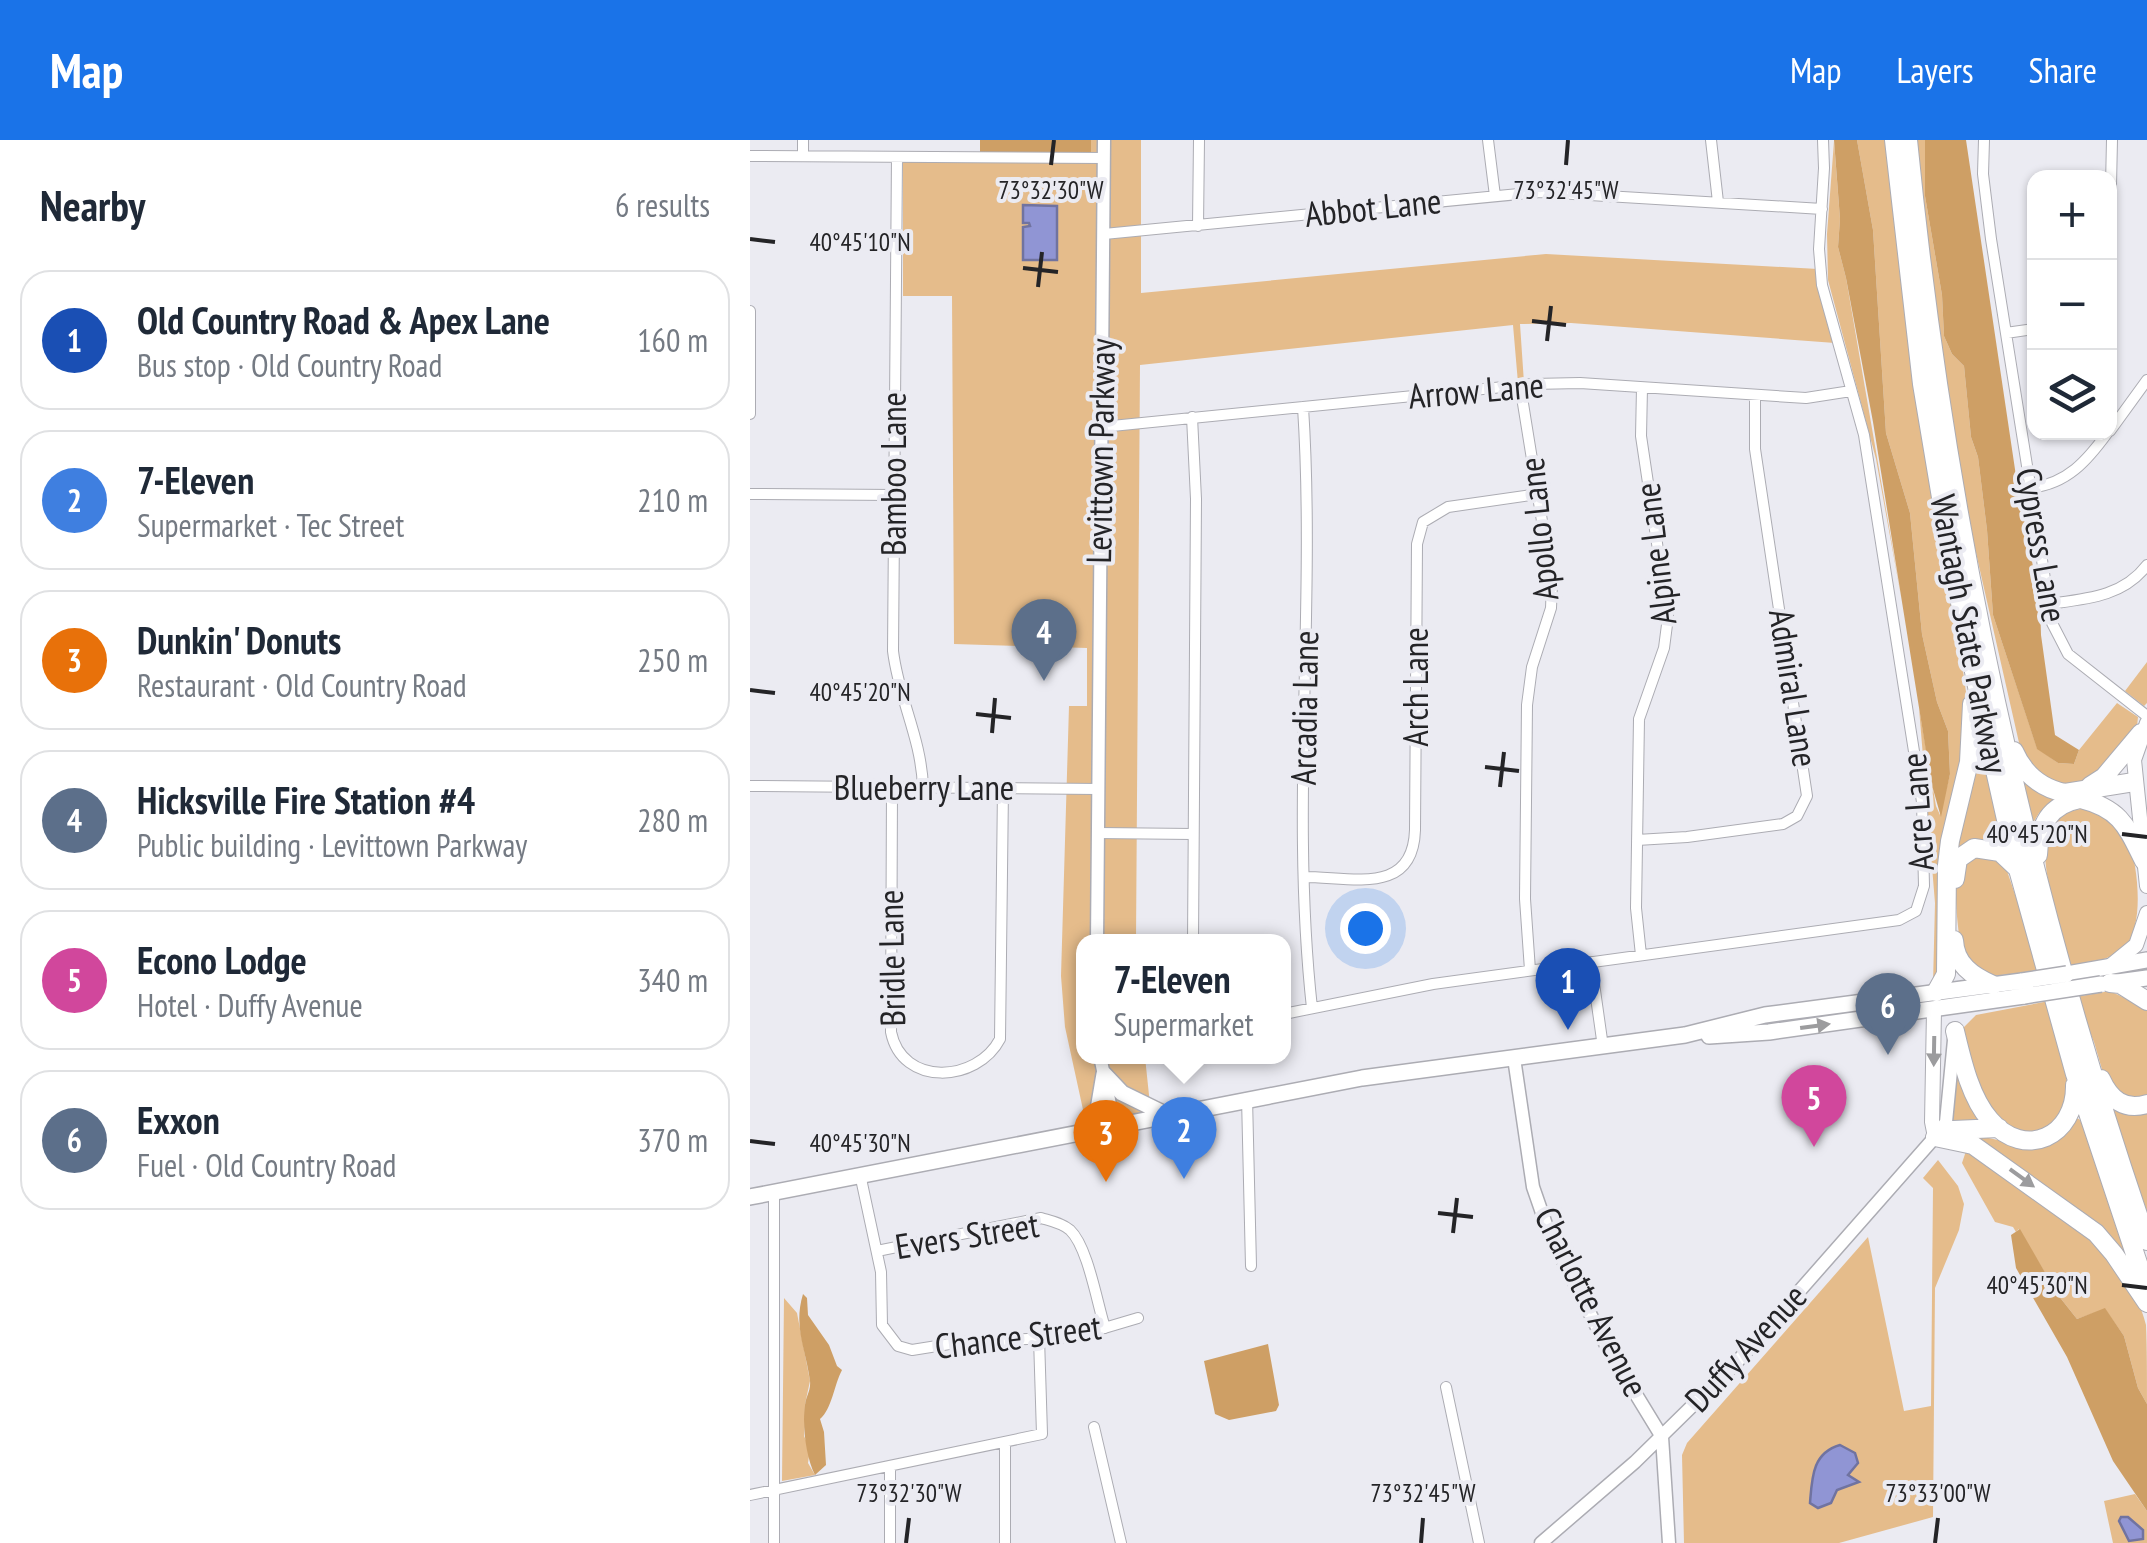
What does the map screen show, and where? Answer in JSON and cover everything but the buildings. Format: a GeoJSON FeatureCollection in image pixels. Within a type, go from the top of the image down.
{"type":"FeatureCollection","features":[{"type":"Feature","properties":{"kind":"highway","name":"Wantagh State Parkway"},"geometry":{"type":"LineString","coordinates":[[1894,140],[1922,384],[1970,654],[2018,870],[2075,1074],[2147,1290]]}},
{"type":"Feature","properties":{"kind":"highway","name":"Wantagh State Parkway"},"geometry":{"type":"LineString","coordinates":[[1908,140],[1942,412],[2001,728],[2036,880],[2074,1017],[2147,1241]]}},
{"type":"Feature","properties":{"kind":"highway"},"geometry":{"type":"LineString","coordinates":[[1936,1001],[1946,974],[1950,841],[1972,747],[1970,654]]}},
{"type":"Feature","properties":{"kind":"highway"},"geometry":{"type":"LineString","coordinates":[[2036,880],[2042,826],[2061,804],[2083,794],[2104,776],[2145,724]]}},
{"type":"Feature","properties":{"kind":"highway"},"geometry":{"type":"LineString","coordinates":[[2001,728],[2019,763],[2034,780],[2065,793],[2134,787]]}},
{"type":"Feature","properties":{"kind":"highway"},"geometry":{"type":"LineString","coordinates":[[2083,794],[2124,821],[2144,861]]}},
{"type":"Feature","properties":{"kind":"highway"},"geometry":{"type":"LineString","coordinates":[[1993,985],[1967,970],[1954,951],[1956,866],[1966,850],[1982,847],[2000,852],[2018,870]]}},
{"type":"Feature","properties":{"kind":"highway"},"geometry":{"type":"LineString","coordinates":[[2104,976],[2147,1000]]}},
{"type":"Feature","properties":{"kind":"highway"},"geometry":{"type":"LineString","coordinates":[[2074,1017],[2108,1095],[2134,1107],[2147,1104]]}},
{"type":"Feature","properties":{"kind":"highway"},"geometry":{"type":"LineString","coordinates":[[1956,1031],[1963,1062],[1988,1118],[2022,1139],[2040,1139],[2055,1133],[2071,1115],[2075,1074]]}},
{"type":"Feature","properties":{"kind":"highway"},"geometry":{"type":"LineString","coordinates":[[1935,1136],[1953,1130],[1999,1128]]}},
{"type":"Feature","properties":{"kind":"highway"},"geometry":{"type":"LineString","coordinates":[[1935,1136],[1973,1145],[2085,1225],[2114,1254],[2147,1303]]}},
{"type":"Feature","properties":{"kind":"main road"},"geometry":{"type":"LineString","coordinates":[[2145,724],[2134,760],[2134,787],[2147,886]]}},
{"type":"Feature","properties":{"kind":"main road"},"geometry":{"type":"LineString","coordinates":[[2104,976],[2136,945],[2147,913]]}},
{"type":"Feature","properties":{"kind":"main road"},"geometry":{"type":"LineString","coordinates":[[2104,976],[2147,960]]}},
{"type":"Feature","properties":{"kind":"main road"},"geometry":{"type":"LineString","coordinates":[[1936,1001],[1959,1006],[2023,988],[2104,976],[2147,978]]}},
{"type":"Feature","properties":{"kind":"main road"},"geometry":{"type":"LineString","coordinates":[[750,1197],[1368,1077],[1685,1035],[1766,1015],[1936,1001],[1993,985],[2023,988]]}},
{"type":"Feature","properties":{"kind":"main road"},"geometry":{"type":"LineString","coordinates":[[1935,1136],[1932,1122],[1936,1001]]}},
{"type":"Feature","properties":{"kind":"main road","name":"Duffy Avenue"},"geometry":{"type":"LineString","coordinates":[[1956,1031],[1959,1006]]}},
{"type":"Feature","properties":{"kind":"main road"},"geometry":{"type":"LineString","coordinates":[[1104,1074],[1122,1094],[1165,1114]]}},
{"type":"Feature","properties":{"kind":"main road"},"geometry":{"type":"LineString","coordinates":[[1096,1127],[1104,1074]]}},
{"type":"Feature","properties":{"kind":"street"},"geometry":{"type":"LineString","coordinates":[[803,155],[804,140]]}},
{"type":"Feature","properties":{"kind":"street","name":"Levittown Parkway"},"geometry":{"type":"LineString","coordinates":[[1097,934],[1104,140]]}},
{"type":"Feature","properties":{"kind":"street"},"geometry":{"type":"LineString","coordinates":[[1198,226],[1199,140]]}},
{"type":"Feature","properties":{"kind":"street"},"geometry":{"type":"LineString","coordinates":[[1488,140],[1495,196]]}},
{"type":"Feature","properties":{"kind":"street"},"geometry":{"type":"LineString","coordinates":[[1711,140],[1718,202]]}},
{"type":"Feature","properties":{"kind":"street","name":"Acre Lane"},"geometry":{"type":"LineString","coordinates":[[1291,1012],[1432,984],[1898,920],[1909,916],[1921,902],[1922,802],[1871,472],[1822,286],[1819,249],[1823,140]]}},
{"type":"Feature","properties":{"kind":"street","name":"Cypress Lane"},"geometry":{"type":"LineString","coordinates":[[1984,140],[1983,174],[2006,333],[2056,634],[2068,654],[2145,724]]}},
{"type":"Feature","properties":{"kind":"street"},"geometry":{"type":"LineString","coordinates":[[2111,170],[2112,140]]}},
{"type":"Feature","properties":{"kind":"street"},"geometry":{"type":"LineString","coordinates":[[750,156],[1104,158]]}},
{"type":"Feature","properties":{"kind":"street","name":"Bamboo Lane"},"geometry":{"type":"LineString","coordinates":[[896,157],[893,651],[900,693],[918,740],[923,787]]}},
{"type":"Feature","properties":{"kind":"street","name":"Abbot Lane"},"geometry":{"type":"LineString","coordinates":[[1104,234],[1495,196],[1577,192],[1822,208]]}},
{"type":"Feature","properties":{"kind":"street"},"geometry":{"type":"LineString","coordinates":[[750,311],[750,414]]}},
{"type":"Feature","properties":{"kind":"street"},"geometry":{"type":"LineString","coordinates":[[2006,333],[2027,330]]}},
{"type":"Feature","properties":{"kind":"street"},"geometry":{"type":"LineString","coordinates":[[2117,421],[2147,380]]}},
{"type":"Feature","properties":{"kind":"street","name":"Arrow Lane"},"geometry":{"type":"LineString","coordinates":[[1102,427],[1520,385],[1580,383],[1806,398],[1851,391]]}},
{"type":"Feature","properties":{"kind":"street","name":"Apollo Lane"},"geometry":{"type":"LineString","coordinates":[[1520,385],[1552,598],[1532,667],[1526,706],[1525,899],[1530,970]]}},
{"type":"Feature","properties":{"kind":"street","name":"Alpine Lane"},"geometry":{"type":"LineString","coordinates":[[1641,955],[1636,908],[1639,719],[1664,648],[1668,617],[1641,436],[1642,388]]}},
{"type":"Feature","properties":{"kind":"street","name":"Admiral Lane"},"geometry":{"type":"LineString","coordinates":[[1636,840],[1783,824],[1796,816],[1807,796],[1755,449],[1755,395]]}},
{"type":"Feature","properties":{"kind":"street","name":"Arcadia Lane"},"geometry":{"type":"LineString","coordinates":[[1303,406],[1307,495],[1304,933],[1312,1008]]}},
{"type":"Feature","properties":{"kind":"street"},"geometry":{"type":"LineString","coordinates":[[1192,418],[1196,499],[1192,934]]}},
{"type":"Feature","properties":{"kind":"street"},"geometry":{"type":"LineString","coordinates":[[2030,488],[2060,480],[2080,467],[2102,440]]}},
{"type":"Feature","properties":{"kind":"street"},"geometry":{"type":"LineString","coordinates":[[750,494],[894,494]]}},
{"type":"Feature","properties":{"kind":"street","name":"Arch Lane"},"geometry":{"type":"LineString","coordinates":[[1304,877],[1380,878],[1403,869],[1412,858],[1417,544],[1423,522],[1448,507],[1538,494]]}},
{"type":"Feature","properties":{"kind":"street"},"geometry":{"type":"LineString","coordinates":[[2048,604],[2117,590],[2147,565]]}},
{"type":"Feature","properties":{"kind":"street","name":"Blueberry Lane"},"geometry":{"type":"LineString","coordinates":[[750,786],[1098,789]]}},
{"type":"Feature","properties":{"kind":"street","name":"Bridle Lane"},"geometry":{"type":"LineString","coordinates":[[892,788],[890,1032],[900,1057],[930,1073],[984,1062],[1000,1039],[1003,788]]}},
{"type":"Feature","properties":{"kind":"street"},"geometry":{"type":"LineString","coordinates":[[1098,833],[1193,834]]}},
{"type":"Feature","properties":{"kind":"street"},"geometry":{"type":"LineString","coordinates":[[1591,962],[1603,1046]]}},
{"type":"Feature","properties":{"kind":"street","name":"Duffy Avenue"},"geometry":{"type":"LineString","coordinates":[[1540,1543],[1662,1437],[1736,1363],[1935,1136],[1946,1122],[1956,1031]]}},
{"type":"Feature","properties":{"kind":"street","name":"Charlotte Avenue"},"geometry":{"type":"LineString","coordinates":[[1514,1058],[1533,1187],[1549,1232],[1607,1346],[1662,1437],[1669,1543]]}},
{"type":"Feature","properties":{"kind":"street"},"geometry":{"type":"LineString","coordinates":[[1102,1064],[1114,1124]]}},
{"type":"Feature","properties":{"kind":"street"},"geometry":{"type":"LineString","coordinates":[[1247,1098],[1251,1266]]}},
{"type":"Feature","properties":{"kind":"street","name":"Chance Street"},"geometry":{"type":"LineString","coordinates":[[860,1174],[877,1251],[882,1325],[898,1346],[912,1350],[962,1342],[1074,1337],[1138,1318]]}},
{"type":"Feature","properties":{"kind":"street"},"geometry":{"type":"LineString","coordinates":[[774,1192],[774,1543]]}},
{"type":"Feature","properties":{"kind":"street","name":"Evers Street"},"geometry":{"type":"LineString","coordinates":[[877,1251],[1040,1218],[1058,1222],[1079,1242],[1105,1328]]}},
{"type":"Feature","properties":{"kind":"street"},"geometry":{"type":"LineString","coordinates":[[750,1494],[1042,1434],[1040,1338]]}},
{"type":"Feature","properties":{"kind":"street"},"geometry":{"type":"LineString","coordinates":[[1446,1387],[1479,1543]]}},
{"type":"Feature","properties":{"kind":"street"},"geometry":{"type":"LineString","coordinates":[[1094,1427],[1121,1543]]}},
{"type":"Feature","properties":{"kind":"street"},"geometry":{"type":"LineString","coordinates":[[1005,1442],[1005,1543]]}},
{"type":"Feature","properties":{"kind":"street"},"geometry":{"type":"LineString","coordinates":[[890,1466],[890,1543]]}},
{"type":"Feature","properties":{"kind":"shaded area"},"geometry":{"type":"Polygon","coordinates":[[[980,140],[1091,140],[1091,156],[980,155],[980,140]]]}},
{"type":"Feature","properties":{"kind":"shaded area"},"geometry":{"type":"Polygon","coordinates":[[[1091,140],[1141,140],[1141,293],[1546,254],[1818,269],[1835,343],[1571,323],[1520,324],[1524,383],[1518,383],[1513,325],[1140,365],[1136,934],[1076,934],[1076,1064],[1146,1064],[1151,1114],[1087,1128],[1065,1027],[1061,976],[1069,706],[1087,706],[1087,648],[954,644],[952,296],[903,296],[903,160],[1091,160],[1091,140]]]}},
{"type":"Feature","properties":{"kind":"shaded area"},"geometry":{"type":"Polygon","coordinates":[[[1834,140],[1857,140],[1873,230],[1886,433],[1910,513],[1922,634],[1937,702],[1948,731],[1950,774],[1941,817],[1931,782],[1873,422],[1838,247],[1840,219],[1834,140]]]}},
{"type":"Feature","properties":{"kind":"shaded area"},"geometry":{"type":"Polygon","coordinates":[[[1857,140],[1888,140],[1967,699],[1942,975],[1933,984],[1935,903],[1919,708],[1940,815],[1950,774],[1948,731],[1937,702],[1922,634],[1910,513],[1886,433],[1873,230],[1857,140]]]}},
{"type":"Feature","properties":{"kind":"shaded area"},"geometry":{"type":"Polygon","coordinates":[[[1916,140],[1925,140],[1925,196],[1942,295],[1944,336],[1952,354],[1964,366],[1987,530],[1993,615],[2037,748],[2058,763],[2074,764],[2079,750],[2117,703],[2138,717],[2137,726],[2100,770],[2089,779],[2064,788],[2039,775],[2022,756],[1969,522],[1941,361],[1916,140]]]}},
{"type":"Feature","properties":{"kind":"shaded area"},"geometry":{"type":"Polygon","coordinates":[[[1925,140],[1966,140],[2016,476],[2040,604],[2055,735],[2079,750],[2074,764],[2058,763],[2037,749],[1993,615],[1987,530],[1964,366],[1952,354],[1944,336],[1942,295],[1925,196],[1925,140]]]}},
{"type":"Feature","properties":{"kind":"shaded area"},"geometry":{"type":"Polygon","coordinates":[[[1834,141],[1840,219],[1838,247],[1902,602],[1876,459],[1828,280],[1834,141]]]}},
{"type":"Feature","properties":{"kind":"shaded area"},"geometry":{"type":"Polygon","coordinates":[[[2147,662],[2147,703],[2144,706],[2125,691],[2147,662]]]}},
{"type":"Feature","properties":{"kind":"shaded area"},"geometry":{"type":"Polygon","coordinates":[[[1981,756],[2009,855],[1957,852],[1956,836],[1977,757],[1981,756]]]}},
{"type":"Feature","properties":{"kind":"shaded area"},"geometry":{"type":"Polygon","coordinates":[[[2016,765],[2057,798],[2033,823],[2016,765]]]}},
{"type":"Feature","properties":{"kind":"shaded area"},"geometry":{"type":"Polygon","coordinates":[[[2088,808],[2112,820],[2129,841],[2137,881],[2137,912],[2131,938],[2124,948],[2105,959],[2066,967],[2045,848],[2050,829],[2064,815],[2088,808]]]}},
{"type":"Feature","properties":{"kind":"shaded area"},"geometry":{"type":"Polygon","coordinates":[[[1975,853],[2004,862],[2041,971],[1991,976],[1963,959],[1956,909],[1958,870],[1975,853]]]}},
{"type":"Feature","properties":{"kind":"shaded area"},"geometry":{"type":"Polygon","coordinates":[[[2110,991],[2147,1009],[2147,1099],[2134,1102],[2106,1083],[2075,997],[2110,991]]]}},
{"type":"Feature","properties":{"kind":"shaded area"},"geometry":{"type":"Polygon","coordinates":[[[2049,1001],[2068,1086],[2066,1110],[2044,1132],[2011,1132],[1986,1108],[1962,1040],[1963,1028],[1976,1015],[2049,1001]]]}},
{"type":"Feature","properties":{"kind":"shaded area"},"geometry":{"type":"Polygon","coordinates":[[[1957,1072],[1982,1122],[1951,1125],[1957,1072]]]}},
{"type":"Feature","properties":{"kind":"shaded area"},"geometry":{"type":"Polygon","coordinates":[[[2105,1095],[2147,1110],[2147,1229],[2105,1095]]]}},
{"type":"Feature","properties":{"kind":"shaded area"},"geometry":{"type":"Polygon","coordinates":[[[2075,1118],[2086,1129],[2130,1265],[1975,1135],[2007,1142],[2075,1118]]]}},
{"type":"Feature","properties":{"kind":"shaded area"},"geometry":{"type":"Polygon","coordinates":[[[1973,1150],[2075,1226],[2120,1272],[2146,1325],[2147,1404],[2138,1388],[2124,1336],[2105,1309],[2077,1319],[2019,1229],[2016,1232],[2013,1227],[1995,1222],[1962,1163],[1966,1151],[1973,1150]]]}},
{"type":"Feature","properties":{"kind":"shaded area"},"geometry":{"type":"Polygon","coordinates":[[[1938,1160],[1958,1186],[1964,1204],[1959,1230],[1935,1288],[1933,1517],[1839,1543],[1684,1543],[1682,1455],[1687,1443],[1868,1237],[1904,1411],[1931,1406],[1933,1188],[1923,1178],[1938,1160]]]}},
{"type":"Feature","properties":{"kind":"shaded area"},"geometry":{"type":"Polygon","coordinates":[[[2020,1229],[2058,1295],[2077,1319],[2105,1308],[2124,1336],[2138,1388],[2147,1404],[2147,1511],[2113,1461],[2067,1357],[2016,1268],[2011,1235],[2020,1229]]]}},
{"type":"Feature","properties":{"kind":"shaded area"},"geometry":{"type":"Polygon","coordinates":[[[803,1294],[808,1315],[842,1370],[820,1419],[826,1465],[815,1475],[804,1431],[810,1385],[800,1328],[803,1294]]]}},
{"type":"Feature","properties":{"kind":"shaded area"},"geometry":{"type":"Polygon","coordinates":[[[784,1298],[797,1313],[810,1381],[804,1436],[810,1449],[808,1463],[815,1475],[782,1481],[784,1298]]]}},
{"type":"Feature","properties":{"kind":"shaded area"},"geometry":{"type":"Polygon","coordinates":[[[1268,1344],[1279,1405],[1276,1411],[1229,1420],[1215,1414],[1204,1361],[1268,1344]]]}},
{"type":"Feature","properties":{"kind":"shaded area"},"geometry":{"type":"Polygon","coordinates":[[[2135,1494],[2147,1511],[2147,1543],[2113,1543],[2104,1501],[2135,1494]]]}},
{"type":"Feature","properties":{"kind":"water"},"geometry":{"type":"Polygon","coordinates":[[[1023,205],[1057,206],[1057,260],[1023,260],[1023,227],[1030,226],[1023,223],[1023,205]]]}},
{"type":"Feature","properties":{"kind":"water"},"geometry":{"type":"Polygon","coordinates":[[[1840,1445],[1855,1453],[1858,1463],[1848,1475],[1859,1482],[1837,1490],[1831,1503],[1818,1508],[1810,1503],[1815,1468],[1824,1454],[1840,1445]]]}},
{"type":"Feature","properties":{"kind":"water"},"geometry":{"type":"Polygon","coordinates":[[[2128,1517],[2143,1530],[2143,1539],[2129,1541],[2119,1521],[2128,1517]]]}},
{"type":"Feature","properties":{"kind":"place","name":"Hicksville Fire Station #4"},"geometry":{"type":"Point","coordinates":[1044,681]}},
{"type":"Feature","properties":{"kind":"place","name":"Old Country Road & Apex Lane"},"geometry":{"type":"Point","coordinates":[1568,1030]}},
{"type":"Feature","properties":{"kind":"place","name":"Exxon"},"geometry":{"type":"Point","coordinates":[1888,1055]}},
{"type":"Feature","properties":{"kind":"place","name":"Econo Lodge"},"geometry":{"type":"Point","coordinates":[1814,1147]}},
{"type":"Feature","properties":{"kind":"place","name":"7-Eleven"},"geometry":{"type":"Point","coordinates":[1184,1179]}},
{"type":"Feature","properties":{"kind":"place","name":"Dunkin' Donuts"},"geometry":{"type":"Point","coordinates":[1106,1182]}}]}
